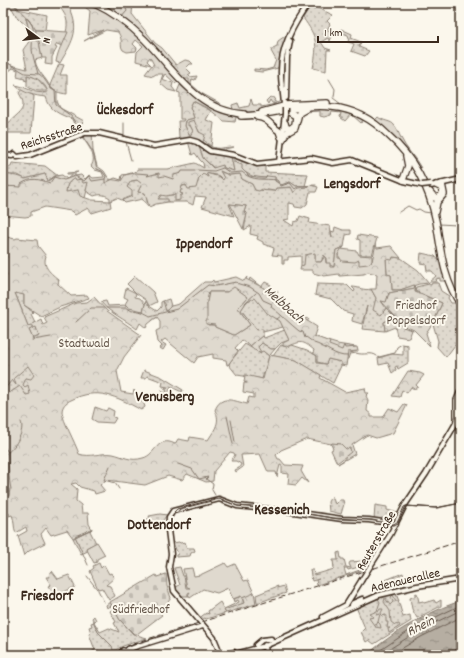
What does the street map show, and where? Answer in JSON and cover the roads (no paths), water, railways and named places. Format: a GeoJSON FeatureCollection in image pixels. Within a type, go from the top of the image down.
{"type":"FeatureCollection","features":[{"type":"Feature","properties":{"kind":"highway"},"geometry":{"type":"LineString","coordinates":[[95,5],[117,18],[138,36],[197,99],[210,107],[224,113],[241,116],[277,114]]}},
{"type":"Feature","properties":{"kind":"highway"},"geometry":{"type":"LineString","coordinates":[[181,82],[198,97],[217,108],[235,113],[256,115],[308,105],[333,105],[347,108]]}},
{"type":"Feature","properties":{"kind":"highway"},"geometry":{"type":"LineString","coordinates":[[256,115],[285,107],[328,102],[347,108],[374,122],[394,138],[412,159],[438,185],[442,196]]}},
{"type":"Feature","properties":{"kind":"highway"},"geometry":{"type":"LineString","coordinates":[[241,116],[268,114],[318,106],[346,109],[374,122],[403,151],[419,174],[429,197],[437,225]]}},
{"type":"Feature","properties":{"kind":"highway"},"geometry":{"type":"LineString","coordinates":[[282,138],[286,133],[295,128],[299,113],[306,109],[318,106]]}},
{"type":"Feature","properties":{"kind":"highway"},"geometry":{"type":"LineString","coordinates":[[285,107],[296,116],[295,125],[290,129],[286,127],[284,122],[279,126],[272,125],[272,117],[285,107],[306,109]]}},
{"type":"Feature","properties":{"kind":"highway"},"geometry":{"type":"LineString","coordinates":[[256,115],[268,120],[272,127],[280,131],[282,138]]}},
{"type":"Feature","properties":{"kind":"highway"},"geometry":{"type":"LineString","coordinates":[[403,151],[408,162],[404,179]]}},
{"type":"Feature","properties":{"kind":"highway"},"geometry":{"type":"LineString","coordinates":[[404,179],[410,168],[414,168],[419,174]]}},
{"type":"Feature","properties":{"kind":"highway"},"geometry":{"type":"LineString","coordinates":[[438,185],[435,198],[442,196]]}},
{"type":"Feature","properties":{"kind":"highway"},"geometry":{"type":"LineString","coordinates":[[436,214],[438,185]]}},
{"type":"Feature","properties":{"kind":"highway"},"geometry":{"type":"LineString","coordinates":[[442,196],[436,204],[437,225],[446,274],[461,304]]}},
{"type":"Feature","properties":{"kind":"highway"},"geometry":{"type":"LineString","coordinates":[[456,412],[456,399],[461,390]]}},
{"type":"Feature","properties":{"kind":"main road"},"geometry":{"type":"LineString","coordinates":[[280,161],[285,107],[286,68],[291,39],[310,3]]}},
{"type":"Feature","properties":{"kind":"main road"},"geometry":{"type":"LineString","coordinates":[[285,107],[281,68],[287,41],[310,3]]}},
{"type":"Feature","properties":{"kind":"main road"},"geometry":{"type":"LineString","coordinates":[[459,3],[461,7]]}},
{"type":"Feature","properties":{"kind":"main road"},"geometry":{"type":"LineString","coordinates":[[281,68],[286,68]]}},
{"type":"Feature","properties":{"kind":"main road"},"geometry":{"type":"LineString","coordinates":[[281,74],[286,73]]}},
{"type":"Feature","properties":{"kind":"main road","name":"Reichsstraße"},"geometry":{"type":"LineString","coordinates":[[3,154],[13,156],[28,155],[85,133],[95,132],[154,146],[190,140],[198,142],[210,151],[234,155],[253,164],[263,165],[280,161],[312,158],[333,163],[352,160],[404,179],[412,184],[422,186],[438,185],[461,178]]}},
{"type":"Feature","properties":{"kind":"main road","name":"Reuterstraße"},"geometry":{"type":"LineString","coordinates":[[353,602],[357,590],[396,526],[409,499],[427,473],[453,426],[456,419],[456,412]]}},
{"type":"Feature","properties":{"kind":"main road"},"geometry":{"type":"LineString","coordinates":[[305,627],[264,644],[222,655],[216,642],[177,596],[173,587],[170,567],[168,527],[169,516],[173,511],[218,499],[237,506],[279,510],[342,520],[369,520],[396,526]]}},
{"type":"Feature","properties":{"kind":"main road","name":"Adenauerallee"},"geometry":{"type":"LineString","coordinates":[[353,602],[411,586],[461,578]]}},
{"type":"Feature","properties":{"kind":"main road","name":"Adenauerallee"},"geometry":{"type":"LineString","coordinates":[[353,602],[391,592],[461,578]]}},
{"type":"Feature","properties":{"kind":"main road"},"geometry":{"type":"LineString","coordinates":[[232,655],[270,642],[305,627],[345,608],[353,602]]}},
{"type":"Feature","properties":{"kind":"main road"},"geometry":{"type":"LineString","coordinates":[[322,619],[346,609],[353,602]]}},
{"type":"Feature","properties":{"kind":"main road"},"geometry":{"type":"LineString","coordinates":[[322,619],[345,608]]}},
{"type":"Feature","properties":{"kind":"main road"},"geometry":{"type":"LineString","coordinates":[[115,655],[129,652],[203,626]]}},
{"type":"Feature","properties":{"kind":"main road"},"geometry":{"type":"LineString","coordinates":[[264,644],[265,655]]}},
{"type":"Feature","properties":{"kind":"water","name":"Rhein"},"geometry":{"type":"Polygon","coordinates":[[[461,601],[461,651],[453,655],[367,655],[387,639],[411,624],[437,610],[461,601]]]}},
{"type":"Feature","properties":{"kind":"waterway"},"geometry":{"type":"LineString","coordinates":[[15,3],[19,10],[32,24],[32,50],[38,74]]}},
{"type":"Feature","properties":{"kind":"waterway"},"geometry":{"type":"LineString","coordinates":[[3,60],[25,73],[38,74]]}},
{"type":"Feature","properties":{"kind":"waterway"},"geometry":{"type":"LineString","coordinates":[[39,74],[55,91],[56,105],[71,116],[81,132]]}},
{"type":"Feature","properties":{"kind":"waterway"},"geometry":{"type":"LineString","coordinates":[[329,79],[335,89],[334,97]]}},
{"type":"Feature","properties":{"kind":"waterway"},"geometry":{"type":"LineString","coordinates":[[333,98],[341,104]]}},
{"type":"Feature","properties":{"kind":"waterway"},"geometry":{"type":"LineString","coordinates":[[124,123],[124,135],[127,137]]}},
{"type":"Feature","properties":{"kind":"waterway"},"geometry":{"type":"LineString","coordinates":[[83,137],[93,152],[97,169],[102,171],[106,176],[105,179]]}},
{"type":"Feature","properties":{"kind":"waterway"},"geometry":{"type":"LineString","coordinates":[[126,142],[131,160]]}},
{"type":"Feature","properties":{"kind":"waterway"},"geometry":{"type":"LineString","coordinates":[[197,170],[214,171],[223,168],[230,173],[242,172],[254,178],[277,180],[281,186],[290,183],[295,189],[299,186],[316,185]]}},
{"type":"Feature","properties":{"kind":"waterway"},"geometry":{"type":"LineString","coordinates":[[3,186],[21,187],[21,184],[32,180],[50,183],[54,177],[64,180],[75,176],[84,181],[89,176],[92,181],[105,179],[105,183],[115,178],[121,180],[122,175],[136,173],[149,174],[147,176],[159,173],[159,177],[164,176],[173,179],[174,175],[181,173],[182,171],[195,171]]}},
{"type":"Feature","properties":{"kind":"waterway"},"geometry":{"type":"LineString","coordinates":[[399,212],[408,206],[416,210],[419,209],[424,212],[431,213],[434,222]]}},
{"type":"Feature","properties":{"kind":"waterway"},"geometry":{"type":"LineString","coordinates":[[439,224],[457,225],[461,222]]}},
{"type":"Feature","properties":{"kind":"waterway","name":"Melbbach"},"geometry":{"type":"LineString","coordinates":[[106,308],[127,308],[132,311],[140,311],[150,316],[177,309],[208,285],[216,286],[236,282],[250,287],[259,293],[263,300],[272,304],[271,307],[299,331],[303,332],[305,338],[306,337],[313,342]]}},
{"type":"Feature","properties":{"kind":"waterway"},"geometry":{"type":"LineString","coordinates":[[245,303],[256,293]]}},
{"type":"Feature","properties":{"kind":"waterway","name":"Melbbach"},"geometry":{"type":"LineString","coordinates":[[76,322],[91,308],[104,308]]}},
{"type":"Feature","properties":{"kind":"waterway","name":"Melbbach"},"geometry":{"type":"LineString","coordinates":[[277,319],[281,316]]}},
{"type":"Feature","properties":{"kind":"waterway"},"geometry":{"type":"LineString","coordinates":[[33,340],[51,337]]}},
{"type":"Feature","properties":{"kind":"waterway","name":"Melbbach"},"geometry":{"type":"LineString","coordinates":[[314,343],[339,355],[347,356]]}},
{"type":"Feature","properties":{"kind":"waterway","name":"Melbbach"},"geometry":{"type":"LineString","coordinates":[[379,357],[395,353],[397,347],[402,344],[408,345]]}},
{"type":"Feature","properties":{"kind":"waterway","name":"Melbbach"},"geometry":{"type":"LineString","coordinates":[[351,354],[370,354],[377,356]]}},
{"type":"Feature","properties":{"kind":"waterway"},"geometry":{"type":"LineString","coordinates":[[227,416],[233,444]]}},
{"type":"Feature","properties":{"kind":"waterway"},"geometry":{"type":"LineString","coordinates":[[231,420],[235,442]]}},
{"type":"Feature","properties":{"kind":"waterway"},"geometry":{"type":"LineString","coordinates":[[8,452],[14,446],[21,434],[21,422]]}},
{"type":"Feature","properties":{"kind":"waterway"},"geometry":{"type":"LineString","coordinates":[[3,445],[8,452]]}},
{"type":"Feature","properties":{"kind":"waterway"},"geometry":{"type":"LineString","coordinates":[[8,452],[11,489]]}},
{"type":"Feature","properties":{"kind":"waterway"},"geometry":{"type":"LineString","coordinates":[[178,464],[192,469],[199,479],[208,477],[206,479],[213,484],[212,489]]}},
{"type":"Feature","properties":{"kind":"waterway"},"geometry":{"type":"LineString","coordinates":[[110,466],[104,480],[115,483],[119,489]]}},
{"type":"Feature","properties":{"kind":"waterway"},"geometry":{"type":"LineString","coordinates":[[9,496],[10,489]]}},
{"type":"Feature","properties":{"kind":"waterway"},"geometry":{"type":"LineString","coordinates":[[212,490],[215,495]]}},
{"type":"Feature","properties":{"kind":"waterway"},"geometry":{"type":"LineString","coordinates":[[5,513],[4,509],[7,505]]}},
{"type":"Feature","properties":{"kind":"waterway"},"geometry":{"type":"LineString","coordinates":[[4,525],[5,521]]}},
{"type":"Feature","properties":{"kind":"waterway"},"geometry":{"type":"LineString","coordinates":[[88,565],[75,536],[92,529]]}},
{"type":"Feature","properties":{"kind":"waterway"},"geometry":{"type":"LineString","coordinates":[[87,576],[97,589]]}},
{"type":"Feature","properties":{"kind":"waterway"},"geometry":{"type":"LineString","coordinates":[[98,590],[104,602]]}},
{"type":"Feature","properties":{"kind":"waterway"},"geometry":{"type":"LineString","coordinates":[[94,623],[98,632],[112,646],[113,650]]}},
{"type":"Feature","properties":{"kind":"tram line"},"geometry":{"type":"LineString","coordinates":[[461,503],[435,508],[406,506],[404,507],[398,521],[394,524],[369,520],[333,518],[278,509],[237,506],[219,498],[177,509],[174,512],[176,514],[180,509],[219,499],[238,506],[288,511],[339,519],[372,520],[394,525],[398,523],[406,506],[437,508],[461,503]]}},
{"type":"Feature","properties":{"kind":"tram line"},"geometry":{"type":"LineString","coordinates":[[227,655],[239,651]]}},
{"type":"Feature","properties":{"kind":"railway"},"geometry":{"type":"LineString","coordinates":[[108,655],[138,642],[461,541]]}},
{"type":"Feature","properties":{"kind":"district","name":"Ückesdorf"},"geometry":{"type":"Point","coordinates":[125,109]}},
{"type":"Feature","properties":{"kind":"district","name":"Lengsdorf"},"geometry":{"type":"Point","coordinates":[352,183]}},
{"type":"Feature","properties":{"kind":"district","name":"Ippendorf"},"geometry":{"type":"Point","coordinates":[204,243]}},
{"type":"Feature","properties":{"kind":"district","name":"Venusberg"},"geometry":{"type":"Point","coordinates":[165,396]}},
{"type":"Feature","properties":{"kind":"district","name":"Kessenich"},"geometry":{"type":"Point","coordinates":[282,509]}},
{"type":"Feature","properties":{"kind":"district","name":"Dottendorf"},"geometry":{"type":"Point","coordinates":[159,524]}},
{"type":"Feature","properties":{"kind":"district","name":"Friesdorf"},"geometry":{"type":"Point","coordinates":[47,595]}},
{"type":"Feature","properties":{"kind":"park label","name":"Friedhof Poppelsdorf"},"geometry":{"type":"Point","coordinates":[416,312]}},
{"type":"Feature","properties":{"kind":"park label","name":"Stadtwald"},"geometry":{"type":"Point","coordinates":[84,342]}},
{"type":"Feature","properties":{"kind":"park label","name":"Südfriedhof"},"geometry":{"type":"Point","coordinates":[141,608]}}]}
